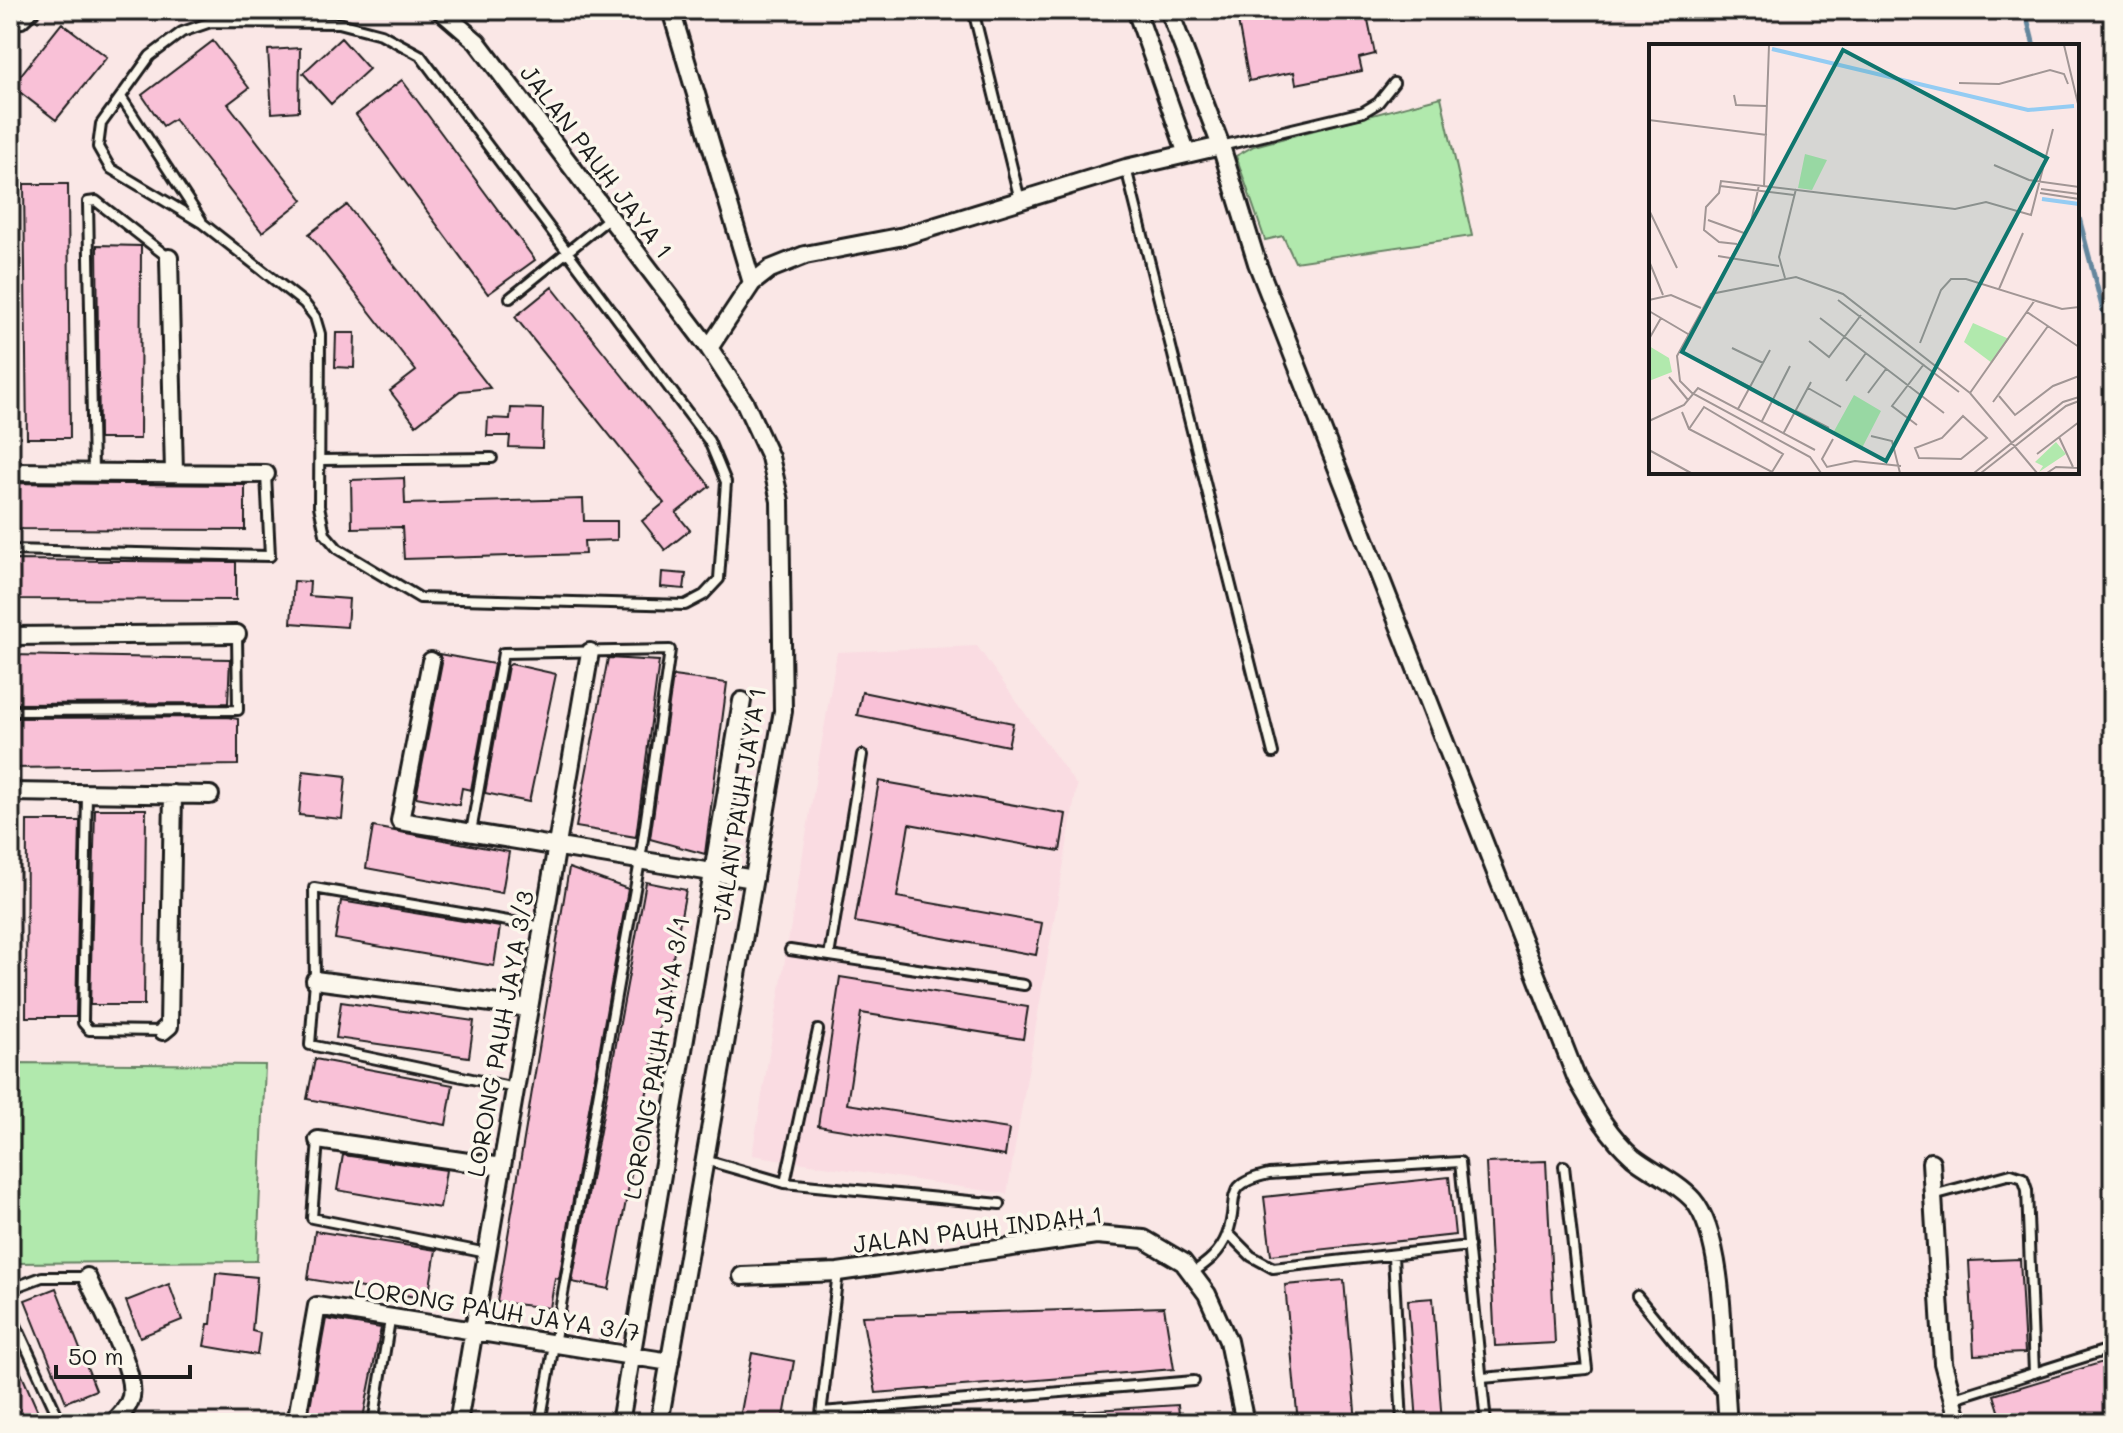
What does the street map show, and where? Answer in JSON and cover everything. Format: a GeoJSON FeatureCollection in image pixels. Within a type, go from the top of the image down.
{"type":"FeatureCollection","features":[{"type":"Feature","properties":{"kind":"street","name":"JALAN PAUH JAYA 1"},"geometry":{"type":"LineString","coordinates":[[440,10],[477,42],[608,219],[709,348],[745,403],[770,457],[780,501],[783,711],[659,1423]]}},
{"type":"Feature","properties":{"kind":"street"},"geometry":{"type":"LineString","coordinates":[[671,10],[752,283]]}},
{"type":"Feature","properties":{"kind":"street"},"geometry":{"type":"LineString","coordinates":[[1136,10],[1187,154]]}},
{"type":"Feature","properties":{"kind":"street"},"geometry":{"type":"LineString","coordinates":[[1169,10],[1221,146],[1257,263],[1576,1077],[1605,1128],[1635,1158],[1693,1200],[1709,1227],[1717,1268],[1728,1423]]}},
{"type":"Feature","properties":{"kind":"street"},"geometry":{"type":"LineString","coordinates":[[709,348],[752,283],[770,269],[805,255],[904,236],[1126,168],[1221,146]]}},
{"type":"Feature","properties":{"kind":"street"},"geometry":{"type":"LineString","coordinates":[[169,258],[174,473]]}},
{"type":"Feature","properties":{"kind":"street"},"geometry":{"type":"LineString","coordinates":[[10,472],[266,474]]}},
{"type":"Feature","properties":{"kind":"street"},"geometry":{"type":"LineString","coordinates":[[10,636],[237,634]]}},
{"type":"Feature","properties":{"kind":"street","name":"LORONG PAUH JAYA 3/3"},"geometry":{"type":"LineString","coordinates":[[458,1423],[590,652]]}},
{"type":"Feature","properties":{"kind":"street"},"geometry":{"type":"LineString","coordinates":[[431,661],[400,821],[754,879]]}},
{"type":"Feature","properties":{"kind":"street","name":"LORONG PAUH JAYA 3/1"},"geometry":{"type":"LineString","coordinates":[[620,1423],[742,701]]}},
{"type":"Feature","properties":{"kind":"street"},"geometry":{"type":"LineString","coordinates":[[10,792],[210,795]]}},
{"type":"Feature","properties":{"kind":"street"},"geometry":{"type":"LineString","coordinates":[[163,1031],[169,1026],[173,794]]}},
{"type":"Feature","properties":{"kind":"street"},"geometry":{"type":"LineString","coordinates":[[315,980],[529,1008]]}},
{"type":"Feature","properties":{"kind":"street"},"geometry":{"type":"LineString","coordinates":[[318,1140],[502,1167]]}},
{"type":"Feature","properties":{"kind":"street"},"geometry":{"type":"LineString","coordinates":[[1931,1162],[1943,1363],[1950,1399],[1959,1423]]}},
{"type":"Feature","properties":{"kind":"street","name":"JALAN PAUH INDAH 1"},"geometry":{"type":"LineString","coordinates":[[742,1276],[838,1272],[1096,1235],[1144,1239],[1183,1262],[1207,1294],[1228,1341],[1245,1423]]}},
{"type":"Feature","properties":{"kind":"street"},"geometry":{"type":"LineString","coordinates":[[87,1277],[130,1376],[131,1394],[127,1408],[113,1423]]}},
{"type":"Feature","properties":{"kind":"street","name":"LORONG PAUH JAYA 3/7"},"geometry":{"type":"LineString","coordinates":[[296,1423],[317,1306],[670,1362]]}},
{"type":"Feature","properties":{"kind":"lane"},"geometry":{"type":"LineString","coordinates":[[10,24],[22,23],[36,10]]}},
{"type":"Feature","properties":{"kind":"lane"},"geometry":{"type":"LineString","coordinates":[[973,10],[1021,201]]}},
{"type":"Feature","properties":{"kind":"lane"},"geometry":{"type":"LineString","coordinates":[[211,22],[339,23],[381,34],[420,55],[709,441],[726,482],[719,579],[704,595],[685,605],[420,598],[338,549],[325,534],[319,506],[320,334],[315,317],[304,303],[202,223],[110,168],[98,147],[101,124],[121,97],[166,41],[211,22]]}},
{"type":"Feature","properties":{"kind":"lane"},"geometry":{"type":"LineString","coordinates":[[1221,146],[1363,112],[1378,103],[1394,83]]}},
{"type":"Feature","properties":{"kind":"lane"},"geometry":{"type":"LineString","coordinates":[[121,97],[202,223]]}},
{"type":"Feature","properties":{"kind":"lane"},"geometry":{"type":"LineString","coordinates":[[1126,168],[1273,753]]}},
{"type":"Feature","properties":{"kind":"lane"},"geometry":{"type":"LineString","coordinates":[[93,472],[88,202],[96,201],[169,258]]}},
{"type":"Feature","properties":{"kind":"lane"},"geometry":{"type":"LineString","coordinates":[[510,298],[608,219]]}},
{"type":"Feature","properties":{"kind":"lane"},"geometry":{"type":"LineString","coordinates":[[321,460],[492,458]]}},
{"type":"Feature","properties":{"kind":"lane"},"geometry":{"type":"LineString","coordinates":[[10,550],[270,556],[266,474]]}},
{"type":"Feature","properties":{"kind":"lane"},"geometry":{"type":"LineString","coordinates":[[10,711],[238,710],[237,634]]}},
{"type":"Feature","properties":{"kind":"lane"},"geometry":{"type":"LineString","coordinates":[[471,833],[503,653],[670,650],[640,861],[540,1423]]}},
{"type":"Feature","properties":{"kind":"lane"},"geometry":{"type":"LineString","coordinates":[[829,956],[862,755]]}},
{"type":"Feature","properties":{"kind":"lane"},"geometry":{"type":"LineString","coordinates":[[87,793],[83,1023],[89,1030],[163,1031]]}},
{"type":"Feature","properties":{"kind":"lane"},"geometry":{"type":"LineString","coordinates":[[516,1088],[310,1045],[315,980],[314,888],[543,927]]}},
{"type":"Feature","properties":{"kind":"lane"},"geometry":{"type":"LineString","coordinates":[[790,950],[1024,985]]}},
{"type":"Feature","properties":{"kind":"lane"},"geometry":{"type":"LineString","coordinates":[[785,1183],[818,1030]]}},
{"type":"Feature","properties":{"kind":"lane"},"geometry":{"type":"LineString","coordinates":[[318,1140],[312,1218],[487,1253]]}},
{"type":"Feature","properties":{"kind":"lane"},"geometry":{"type":"LineString","coordinates":[[705,1160],[785,1183],[1000,1204]]}},
{"type":"Feature","properties":{"kind":"lane"},"geometry":{"type":"LineString","coordinates":[[1192,1274],[1212,1259],[1228,1233],[1232,1197],[1238,1185],[1247,1179],[1269,1174],[1460,1162],[1486,1423]]}},
{"type":"Feature","properties":{"kind":"lane"},"geometry":{"type":"LineString","coordinates":[[1482,1378],[1587,1369],[1564,1166]]}},
{"type":"Feature","properties":{"kind":"lane"},"geometry":{"type":"LineString","coordinates":[[1933,1195],[2011,1174],[2023,1178],[2027,1190],[2034,1373]]}},
{"type":"Feature","properties":{"kind":"lane"},"geometry":{"type":"LineString","coordinates":[[1228,1233],[1251,1256],[1273,1268],[1469,1246]]}},
{"type":"Feature","properties":{"kind":"lane"},"geometry":{"type":"LineString","coordinates":[[1393,1256],[1402,1423]]}},
{"type":"Feature","properties":{"kind":"lane"},"geometry":{"type":"LineString","coordinates":[[820,1423],[838,1272]]}},
{"type":"Feature","properties":{"kind":"lane"},"geometry":{"type":"LineString","coordinates":[[10,1289],[42,1277],[87,1277]]}},
{"type":"Feature","properties":{"kind":"lane"},"geometry":{"type":"LineString","coordinates":[[1637,1296],[1688,1359],[1725,1395]]}},
{"type":"Feature","properties":{"kind":"lane"},"geometry":{"type":"LineString","coordinates":[[10,1312],[61,1423]]}},
{"type":"Feature","properties":{"kind":"lane"},"geometry":{"type":"LineString","coordinates":[[373,1423],[390,1320]]}},
{"type":"Feature","properties":{"kind":"lane"},"geometry":{"type":"LineString","coordinates":[[1950,1399],[2113,1348]]}},
{"type":"Feature","properties":{"kind":"lane"},"geometry":{"type":"LineString","coordinates":[[822,1412],[1194,1381]]}},
{"type":"Feature","properties":{"kind":"shaded area"},"geometry":{"type":"Polygon","coordinates":[[[977,646],[1077,786],[1007,1194],[752,1155],[837,652],[977,646]]]}},
{"type":"Feature","properties":{"kind":"green space"},"geometry":{"type":"Polygon","coordinates":[[[1441,97],[1472,236],[1295,262],[1283,236],[1265,240],[1236,156],[1254,146],[1441,97]]]}},
{"type":"Feature","properties":{"kind":"green space"},"geometry":{"type":"Polygon","coordinates":[[[10,1063],[265,1065],[257,1261],[10,1263],[10,1063]]]}},
{"type":"Feature","properties":{"kind":"building"},"geometry":{"type":"Polygon","coordinates":[[[1285,10],[1366,10],[1375,54],[1359,58],[1362,71],[1296,84],[1294,72],[1249,81],[1237,16],[1285,10]]]}},
{"type":"Feature","properties":{"kind":"building"},"geometry":{"type":"Polygon","coordinates":[[[62,23],[107,57],[56,120],[12,86],[62,23]]]}},
{"type":"Feature","properties":{"kind":"building"},"geometry":{"type":"Polygon","coordinates":[[[341,38],[369,69],[331,104],[303,73],[341,38]]]}},
{"type":"Feature","properties":{"kind":"building"},"geometry":{"type":"Polygon","coordinates":[[[213,41],[249,88],[228,104],[303,200],[262,232],[174,119],[163,126],[142,95],[213,41]]]}},
{"type":"Feature","properties":{"kind":"building"},"geometry":{"type":"Polygon","coordinates":[[[300,48],[299,111],[272,113],[268,50],[300,48]]]}},
{"type":"Feature","properties":{"kind":"building"},"geometry":{"type":"Polygon","coordinates":[[[402,80],[535,260],[488,294],[356,115],[402,80]]]}},
{"type":"Feature","properties":{"kind":"building"},"geometry":{"type":"Polygon","coordinates":[[[24,184],[68,184],[70,438],[27,438],[24,184]]]}},
{"type":"Feature","properties":{"kind":"building"},"geometry":{"type":"Polygon","coordinates":[[[347,205],[490,388],[460,391],[416,425],[390,391],[416,371],[309,234],[347,205]]]}},
{"type":"Feature","properties":{"kind":"building"},"geometry":{"type":"Polygon","coordinates":[[[97,245],[141,246],[140,439],[99,439],[97,245]]]}},
{"type":"Feature","properties":{"kind":"building"},"geometry":{"type":"Polygon","coordinates":[[[552,287],[710,486],[676,513],[690,530],[665,550],[642,521],[664,503],[515,317],[552,287]]]}},
{"type":"Feature","properties":{"kind":"building"},"geometry":{"type":"Polygon","coordinates":[[[336,333],[355,333],[354,368],[335,367],[336,333]]]}},
{"type":"Feature","properties":{"kind":"building"},"geometry":{"type":"Polygon","coordinates":[[[511,408],[543,409],[542,448],[509,447],[510,436],[487,436],[488,418],[510,419],[511,408]]]}},
{"type":"Feature","properties":{"kind":"building"},"geometry":{"type":"Polygon","coordinates":[[[404,478],[405,504],[583,499],[584,521],[617,521],[617,540],[584,541],[585,554],[404,559],[402,527],[352,528],[351,480],[404,478]]]}},
{"type":"Feature","properties":{"kind":"building"},"geometry":{"type":"Polygon","coordinates":[[[10,483],[245,485],[245,530],[10,529],[10,483]]]}},
{"type":"Feature","properties":{"kind":"building"},"geometry":{"type":"Polygon","coordinates":[[[10,560],[236,562],[236,600],[10,599],[10,560]]]}},
{"type":"Feature","properties":{"kind":"building"},"geometry":{"type":"Polygon","coordinates":[[[662,572],[686,574],[684,589],[661,587],[662,572]]]}},
{"type":"Feature","properties":{"kind":"building"},"geometry":{"type":"Polygon","coordinates":[[[294,581],[310,582],[309,596],[349,599],[347,627],[291,623],[294,581]]]}},
{"type":"Feature","properties":{"kind":"building"},"geometry":{"type":"Polygon","coordinates":[[[439,654],[494,664],[471,790],[462,788],[459,805],[416,797],[442,663],[439,654]]]}},
{"type":"Feature","properties":{"kind":"building"},"geometry":{"type":"Polygon","coordinates":[[[10,655],[230,659],[228,703],[10,704],[10,655]]]}},
{"type":"Feature","properties":{"kind":"building"},"geometry":{"type":"Polygon","coordinates":[[[608,658],[659,661],[636,837],[576,827],[608,658]]]}},
{"type":"Feature","properties":{"kind":"building"},"geometry":{"type":"Polygon","coordinates":[[[511,664],[556,674],[529,802],[485,793],[508,666],[511,664]]]}},
{"type":"Feature","properties":{"kind":"building"},"geometry":{"type":"Polygon","coordinates":[[[673,676],[727,683],[705,854],[650,839],[673,676]]]}},
{"type":"Feature","properties":{"kind":"building"},"geometry":{"type":"Polygon","coordinates":[[[862,692],[1013,723],[1008,746],[857,715],[862,692]]]}},
{"type":"Feature","properties":{"kind":"building"},"geometry":{"type":"Polygon","coordinates":[[[10,718],[238,719],[238,765],[10,768],[10,718]]]}},
{"type":"Feature","properties":{"kind":"building"},"geometry":{"type":"Polygon","coordinates":[[[303,771],[346,776],[342,819],[299,815],[303,771]]]}},
{"type":"Feature","properties":{"kind":"building"},"geometry":{"type":"Polygon","coordinates":[[[879,781],[1066,814],[1060,851],[909,824],[897,897],[1042,923],[1036,955],[855,922],[879,781]]]}},
{"type":"Feature","properties":{"kind":"building"},"geometry":{"type":"Polygon","coordinates":[[[95,809],[146,809],[144,1005],[90,1005],[95,809]]]}},
{"type":"Feature","properties":{"kind":"building"},"geometry":{"type":"Polygon","coordinates":[[[27,821],[80,821],[76,1017],[26,1017],[27,821]]]}},
{"type":"Feature","properties":{"kind":"building"},"geometry":{"type":"Polygon","coordinates":[[[373,827],[509,852],[502,893],[366,868],[373,827]]]}},
{"type":"Feature","properties":{"kind":"building"},"geometry":{"type":"Polygon","coordinates":[[[569,868],[628,889],[559,1279],[555,1278],[550,1308],[497,1302],[569,868]]]}},
{"type":"Feature","properties":{"kind":"building"},"geometry":{"type":"Polygon","coordinates":[[[646,882],[686,890],[609,1289],[572,1282],[646,882]]]}},
{"type":"Feature","properties":{"kind":"building"},"geometry":{"type":"Polygon","coordinates":[[[341,901],[500,927],[494,966],[335,939],[341,901]]]}},
{"type":"Feature","properties":{"kind":"building"},"geometry":{"type":"Polygon","coordinates":[[[840,977],[1028,1007],[1023,1039],[861,1013],[847,1104],[1009,1129],[1005,1156],[818,1126],[840,977]]]}},
{"type":"Feature","properties":{"kind":"building"},"geometry":{"type":"Polygon","coordinates":[[[341,1002],[474,1021],[469,1057],[336,1038],[341,1002]]]}},
{"type":"Feature","properties":{"kind":"building"},"geometry":{"type":"Polygon","coordinates":[[[315,1059],[453,1085],[446,1125],[307,1099],[315,1059]]]}},
{"type":"Feature","properties":{"kind":"building"},"geometry":{"type":"Polygon","coordinates":[[[343,1155],[446,1170],[440,1208],[337,1190],[343,1155]]]}},
{"type":"Feature","properties":{"kind":"building"},"geometry":{"type":"Polygon","coordinates":[[[1546,1161],[1555,1343],[1495,1346],[1486,1163],[1546,1161]]]}},
{"type":"Feature","properties":{"kind":"building"},"geometry":{"type":"Polygon","coordinates":[[[1449,1177],[1455,1235],[1271,1255],[1264,1197],[1449,1177]]]}},
{"type":"Feature","properties":{"kind":"building"},"geometry":{"type":"Polygon","coordinates":[[[315,1231],[436,1250],[428,1299],[308,1279],[315,1231]]]}},
{"type":"Feature","properties":{"kind":"building"},"geometry":{"type":"Polygon","coordinates":[[[2020,1259],[2025,1353],[1974,1355],[1969,1261],[2020,1259]]]}},
{"type":"Feature","properties":{"kind":"building"},"geometry":{"type":"Polygon","coordinates":[[[216,1273],[257,1277],[252,1331],[260,1333],[257,1355],[204,1346],[208,1324],[211,1324],[216,1273]]]}},
{"type":"Feature","properties":{"kind":"building"},"geometry":{"type":"Polygon","coordinates":[[[1344,1280],[1356,1423],[1298,1423],[1285,1285],[1344,1280]]]}},
{"type":"Feature","properties":{"kind":"building"},"geometry":{"type":"Polygon","coordinates":[[[169,1284],[182,1320],[140,1337],[126,1301],[169,1284]]]}},
{"type":"Feature","properties":{"kind":"building"},"geometry":{"type":"Polygon","coordinates":[[[56,1288],[96,1390],[66,1402],[25,1300],[56,1288]]]}},
{"type":"Feature","properties":{"kind":"building"},"geometry":{"type":"Polygon","coordinates":[[[1433,1298],[1442,1423],[1417,1423],[1408,1300],[1433,1298]]]}},
{"type":"Feature","properties":{"kind":"building"},"geometry":{"type":"Polygon","coordinates":[[[1164,1307],[1174,1369],[876,1393],[862,1316],[1164,1307]]]}},
{"type":"Feature","properties":{"kind":"building"},"geometry":{"type":"Polygon","coordinates":[[[326,1319],[381,1328],[362,1423],[307,1423],[326,1319]]]}},
{"type":"Feature","properties":{"kind":"building"},"geometry":{"type":"Polygon","coordinates":[[[10,1348],[43,1423],[10,1423],[10,1348]]]}},
{"type":"Feature","properties":{"kind":"building"},"geometry":{"type":"Polygon","coordinates":[[[752,1353],[794,1361],[783,1423],[739,1423],[752,1353]]]}},
{"type":"Feature","properties":{"kind":"building"},"geometry":{"type":"Polygon","coordinates":[[[2113,1359],[2113,1414],[2085,1423],[2003,1423],[1994,1395],[2113,1359]]]}},
{"type":"Feature","properties":{"kind":"building"},"geometry":{"type":"Polygon","coordinates":[[[1178,1405],[1180,1423],[1062,1423],[1062,1412],[1178,1405]]]}},
{"type":"Feature","properties":{"kind":"waterway"},"geometry":{"type":"LineString","coordinates":[[2025,10],[2034,44]]}},
{"type":"Feature","properties":{"kind":"waterway"},"geometry":{"type":"LineString","coordinates":[[2079,218],[2113,349]]}}]}
